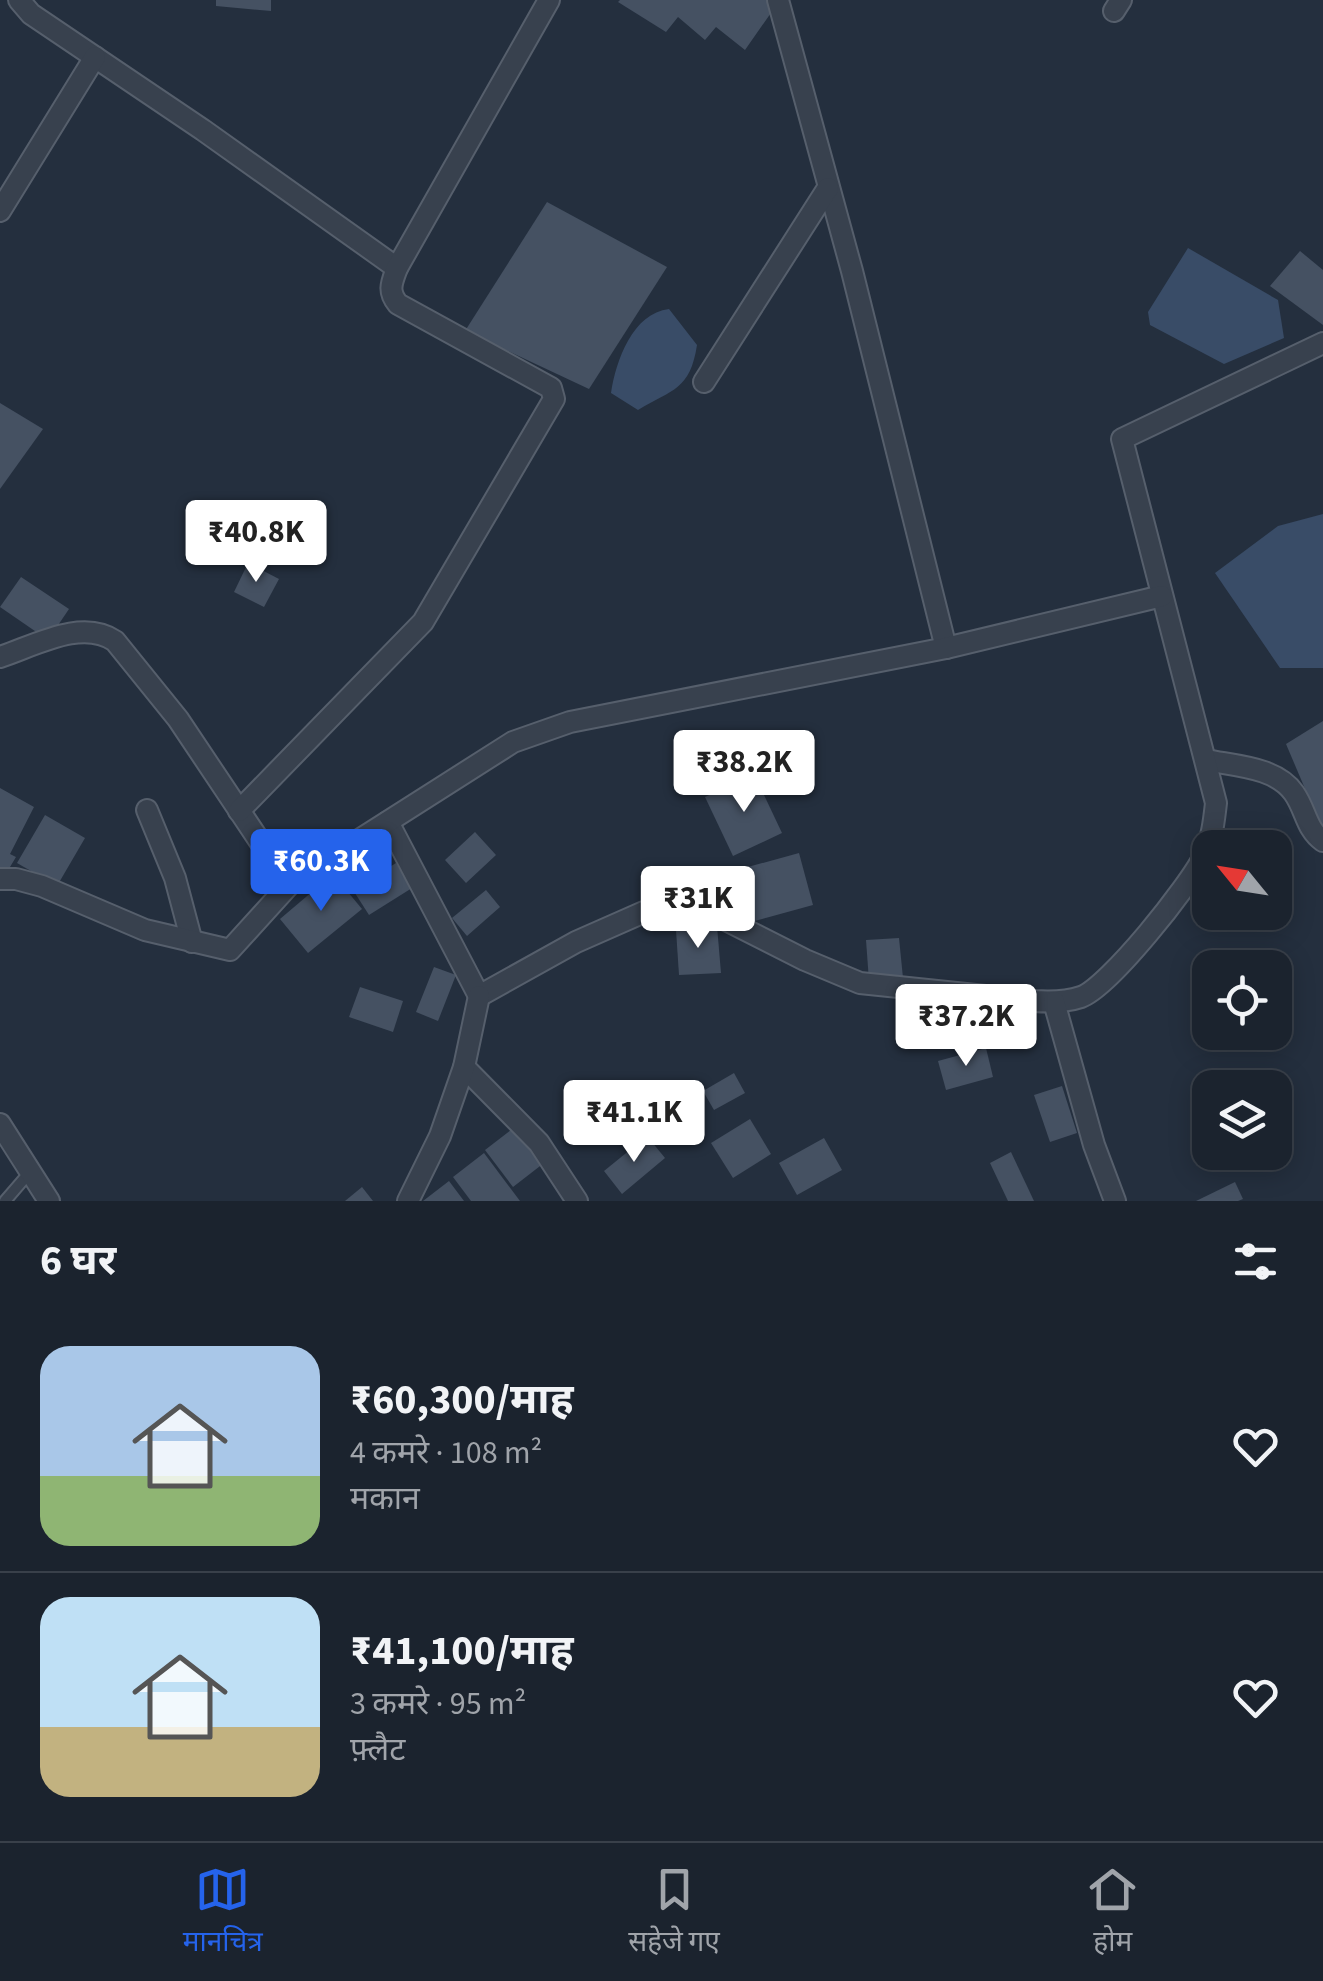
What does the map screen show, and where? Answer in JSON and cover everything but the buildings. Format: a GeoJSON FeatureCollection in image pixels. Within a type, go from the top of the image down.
{"type":"FeatureCollection","features":[{"type":"Feature","properties":{"kind":"street"},"geometry":{"type":"LineString","coordinates":[[19,0],[31,14],[398,268]]}},
{"type":"Feature","properties":{"kind":"street"},"geometry":{"type":"LineString","coordinates":[[238,811],[423,622],[554,399],[552,388],[398,304],[391,296],[390,286],[549,0]]}},
{"type":"Feature","properties":{"kind":"street"},"geometry":{"type":"LineString","coordinates":[[778,0],[860,303],[946,648]]}},
{"type":"Feature","properties":{"kind":"street"},"geometry":{"type":"LineString","coordinates":[[0,211],[95,56]]}},
{"type":"Feature","properties":{"kind":"street"},"geometry":{"type":"LineString","coordinates":[[704,382],[828,188]]}},
{"type":"Feature","properties":{"kind":"street"},"geometry":{"type":"LineString","coordinates":[[479,996],[576,942],[644,912],[672,908],[718,916],[860,983],[1054,1002],[1082,996],[1104,982],[1185,886],[1204,856],[1213,830],[1216,803],[1122,444],[1124,436],[1323,343]]}},
{"type":"Feature","properties":{"kind":"street"},"geometry":{"type":"LineString","coordinates":[[0,879],[16,878],[42,886],[134,926],[225,950],[234,948],[289,885],[451,778],[513,742],[570,722],[946,648],[1162,596]]}},
{"type":"Feature","properties":{"kind":"street"},"geometry":{"type":"LineString","coordinates":[[0,657],[78,631],[102,632],[114,641],[178,719],[289,885]]}},
{"type":"Feature","properties":{"kind":"street"},"geometry":{"type":"LineString","coordinates":[[1206,760],[1267,773],[1280,780],[1294,793],[1312,833],[1323,841]]}},
{"type":"Feature","properties":{"kind":"street"},"geometry":{"type":"LineString","coordinates":[[148,810],[175,878],[192,942]]}},
{"type":"Feature","properties":{"kind":"street"},"geometry":{"type":"LineString","coordinates":[[388,822],[479,996],[464,1067],[440,1136],[408,1201]]}},
{"type":"Feature","properties":{"kind":"street"},"geometry":{"type":"LineString","coordinates":[[1054,1002],[1094,1146],[1114,1201]]}},
{"type":"Feature","properties":{"kind":"street"},"geometry":{"type":"LineString","coordinates":[[464,1067],[539,1142],[578,1201]]}},
{"type":"Feature","properties":{"kind":"street"},"geometry":{"type":"LineString","coordinates":[[0,1124],[49,1201]]}},
{"type":"Feature","properties":{"kind":"lane"},"geometry":{"type":"LineString","coordinates":[[5,1201],[30,1171]]}},
{"type":"Feature","properties":{"kind":"water"},"geometry":{"type":"Polygon","coordinates":[[[1188,248],[1278,300],[1284,338],[1224,364],[1150,325],[1148,312],[1188,248]]]}},
{"type":"Feature","properties":{"kind":"water"},"geometry":{"type":"Polygon","coordinates":[[[669,309],[697,345],[694,360],[678,386],[638,410],[611,393],[617,367],[636,329],[656,312],[669,309]]]}},
{"type":"Feature","properties":{"kind":"water"},"geometry":{"type":"Polygon","coordinates":[[[1323,514],[1323,668],[1280,668],[1215,573],[1278,526],[1323,514]]]}}]}
